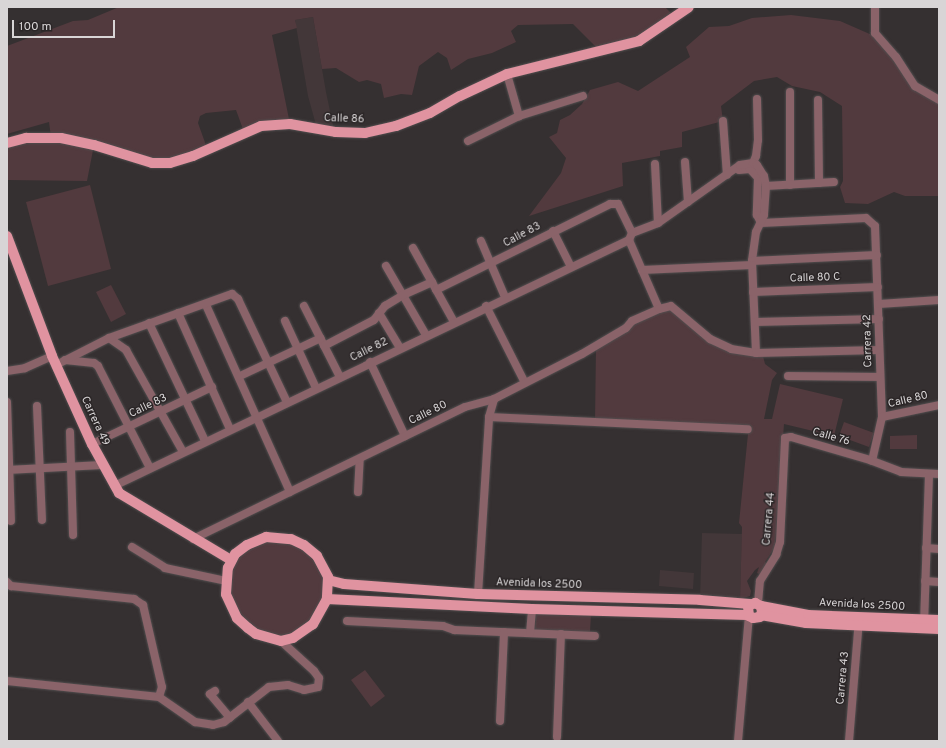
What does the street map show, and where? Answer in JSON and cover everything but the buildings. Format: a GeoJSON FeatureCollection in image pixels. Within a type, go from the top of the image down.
{"type":"FeatureCollection","features":[{"type":"Feature","properties":{"kind":"main road","name":"Calle 86"},"geometry":{"type":"LineString","coordinates":[[7,143],[26,138],[61,138],[94,145],[148,162],[170,163],[193,156],[261,126],[290,124],[336,132],[358,132],[396,126],[430,113],[460,96],[507,74],[639,41],[689,7]]}},
{"type":"Feature","properties":{"kind":"main road","name":"Carrera 49"},"geometry":{"type":"LineString","coordinates":[[7,236],[52,356],[102,465],[114,486],[119,493],[193,539],[231,560]]}},
{"type":"Feature","properties":{"kind":"main road"},"geometry":{"type":"LineString","coordinates":[[274,537],[291,539],[304,545],[317,556],[328,580],[327,599],[313,624],[299,635],[282,641],[256,634],[237,618],[226,594],[226,581],[231,560],[235,554],[257,540],[274,537]]}},
{"type":"Feature","properties":{"kind":"main road","name":"Avenida los 2500"},"geometry":{"type":"LineString","coordinates":[[328,580],[344,584],[478,594],[700,600],[757,605],[806,623],[859,622],[924,624],[939,629]]}},
{"type":"Feature","properties":{"kind":"main road"},"geometry":{"type":"LineString","coordinates":[[327,599],[532,609],[748,615],[747,609],[757,605]]}},
{"type":"Feature","properties":{"kind":"main road","name":"Avenida los 2500"},"geometry":{"type":"LineString","coordinates":[[924,624],[939,620]]}},
{"type":"Feature","properties":{"kind":"street"},"geometry":{"type":"LineString","coordinates":[[874,7],[875,33],[896,57],[915,86],[939,100]]}},
{"type":"Feature","properties":{"kind":"street"},"geometry":{"type":"LineString","coordinates":[[507,74],[520,116]]}},
{"type":"Feature","properties":{"kind":"street"},"geometry":{"type":"LineString","coordinates":[[790,92],[790,185]]}},
{"type":"Feature","properties":{"kind":"street"},"geometry":{"type":"LineString","coordinates":[[468,141],[520,116],[583,96]]}},
{"type":"Feature","properties":{"kind":"street"},"geometry":{"type":"LineString","coordinates":[[757,99],[758,140],[756,156],[753,163],[761,169],[766,186],[764,215],[756,232],[752,263],[756,353],[879,350]]}},
{"type":"Feature","properties":{"kind":"street"},"geometry":{"type":"LineString","coordinates":[[818,100],[819,183]]}},
{"type":"Feature","properties":{"kind":"street"},"geometry":{"type":"LineString","coordinates":[[723,121],[729,174],[745,168],[756,174],[759,186],[757,214],[761,223]]}},
{"type":"Feature","properties":{"kind":"street"},"geometry":{"type":"LineString","coordinates":[[685,162],[688,202]]}},
{"type":"Feature","properties":{"kind":"street","name":"Calle 82"},"geometry":{"type":"LineString","coordinates":[[114,486],[486,306],[571,267],[658,223],[740,165],[753,163]]}},
{"type":"Feature","properties":{"kind":"street"},"geometry":{"type":"LineString","coordinates":[[655,164],[658,223]]}},
{"type":"Feature","properties":{"kind":"street"},"geometry":{"type":"LineString","coordinates":[[766,186],[834,182]]}},
{"type":"Feature","properties":{"kind":"street","name":"Calle 83"},"geometry":{"type":"LineString","coordinates":[[436,290],[610,204],[618,204],[630,236]]}},
{"type":"Feature","properties":{"kind":"street","name":"Carrera 42"},"geometry":{"type":"LineString","coordinates":[[761,223],[866,218],[875,226],[882,418],[871,460]]}},
{"type":"Feature","properties":{"kind":"street"},"geometry":{"type":"LineString","coordinates":[[553,231],[571,267]]}},
{"type":"Feature","properties":{"kind":"street"},"geometry":{"type":"LineString","coordinates":[[630,236],[642,270],[659,309]]}},
{"type":"Feature","properties":{"kind":"street"},"geometry":{"type":"LineString","coordinates":[[481,240],[505,297]]}},
{"type":"Feature","properties":{"kind":"street"},"geometry":{"type":"LineString","coordinates":[[413,248],[454,322]]}},
{"type":"Feature","properties":{"kind":"street"},"geometry":{"type":"LineString","coordinates":[[642,270],[877,255]]}},
{"type":"Feature","properties":{"kind":"street"},"geometry":{"type":"LineString","coordinates":[[386,266],[426,335]]}},
{"type":"Feature","properties":{"kind":"street"},"geometry":{"type":"LineString","coordinates":[[240,376],[298,349],[322,342],[374,320],[380,313],[403,295],[432,282]]}},
{"type":"Feature","properties":{"kind":"street","name":"Calle 80 C"},"geometry":{"type":"LineString","coordinates":[[753,292],[878,287]]}},
{"type":"Feature","properties":{"kind":"street"},"geometry":{"type":"LineString","coordinates":[[56,365],[109,338],[232,294],[269,362],[288,402]]}},
{"type":"Feature","properties":{"kind":"street"},"geometry":{"type":"LineString","coordinates":[[879,304],[939,300]]}},
{"type":"Feature","properties":{"kind":"street"},"geometry":{"type":"LineString","coordinates":[[206,304],[258,416],[290,492]]}},
{"type":"Feature","properties":{"kind":"street"},"geometry":{"type":"LineString","coordinates":[[304,306],[340,376]]}},
{"type":"Feature","properties":{"kind":"street"},"geometry":{"type":"LineString","coordinates":[[486,306],[525,383]]}},
{"type":"Feature","properties":{"kind":"street","name":"Calle 80"},"geometry":{"type":"LineString","coordinates":[[193,539],[466,407],[494,399],[582,354],[626,328],[632,321],[659,309],[671,306],[699,331],[720,345],[756,353]]}},
{"type":"Feature","properties":{"kind":"street"},"geometry":{"type":"LineString","coordinates":[[178,313],[230,429]]}},
{"type":"Feature","properties":{"kind":"street"},"geometry":{"type":"LineString","coordinates":[[380,313],[400,348]]}},
{"type":"Feature","properties":{"kind":"street"},"geometry":{"type":"LineString","coordinates":[[755,322],[879,319]]}},
{"type":"Feature","properties":{"kind":"street"},"geometry":{"type":"LineString","coordinates":[[285,321],[316,388]]}},
{"type":"Feature","properties":{"kind":"street"},"geometry":{"type":"LineString","coordinates":[[149,323],[187,400],[205,441]]}},
{"type":"Feature","properties":{"kind":"street"},"geometry":{"type":"LineString","coordinates":[[109,338],[126,350],[183,452]]}},
{"type":"Feature","properties":{"kind":"street"},"geometry":{"type":"LineString","coordinates":[[7,371],[25,368],[52,356]]}},
{"type":"Feature","properties":{"kind":"street"},"geometry":{"type":"LineString","coordinates":[[65,360],[94,363],[98,366],[150,468]]}},
{"type":"Feature","properties":{"kind":"street"},"geometry":{"type":"LineString","coordinates":[[370,362],[405,436]]}},
{"type":"Feature","properties":{"kind":"street"},"geometry":{"type":"LineString","coordinates":[[788,376],[880,377]]}},
{"type":"Feature","properties":{"kind":"street","name":"Calle 83"},"geometry":{"type":"LineString","coordinates":[[92,444],[129,428],[212,387]]}},
{"type":"Feature","properties":{"kind":"street"},"geometry":{"type":"LineString","coordinates":[[478,594],[488,417],[494,399]]}},
{"type":"Feature","properties":{"kind":"street"},"geometry":{"type":"LineString","coordinates":[[7,402],[8,470],[11,521]]}},
{"type":"Feature","properties":{"kind":"street","name":"Calle 80"},"geometry":{"type":"LineString","coordinates":[[882,418],[939,405]]}},
{"type":"Feature","properties":{"kind":"street"},"geometry":{"type":"LineString","coordinates":[[37,406],[42,520]]}},
{"type":"Feature","properties":{"kind":"street"},"geometry":{"type":"LineString","coordinates":[[488,417],[748,429]]}},
{"type":"Feature","properties":{"kind":"street"},"geometry":{"type":"LineString","coordinates":[[70,432],[73,535]]}},
{"type":"Feature","properties":{"kind":"street","name":"Calle 76"},"geometry":{"type":"LineString","coordinates":[[785,438],[791,437],[871,460],[901,472],[939,474]]}},
{"type":"Feature","properties":{"kind":"street","name":"Carrera 44"},"geometry":{"type":"LineString","coordinates":[[757,605],[760,581],[776,555],[780,542],[785,438]]}},
{"type":"Feature","properties":{"kind":"street"},"geometry":{"type":"LineString","coordinates":[[358,492],[360,459]]}},
{"type":"Feature","properties":{"kind":"street"},"geometry":{"type":"LineString","coordinates":[[8,470],[102,465]]}},
{"type":"Feature","properties":{"kind":"street"},"geometry":{"type":"LineString","coordinates":[[924,624],[929,474]]}},
{"type":"Feature","properties":{"kind":"street"},"geometry":{"type":"LineString","coordinates":[[132,547],[165,568],[226,581]]}},
{"type":"Feature","properties":{"kind":"street"},"geometry":{"type":"LineString","coordinates":[[926,548],[939,549]]}},
{"type":"Feature","properties":{"kind":"street"},"geometry":{"type":"LineString","coordinates":[[925,581],[939,582]]}},
{"type":"Feature","properties":{"kind":"street"},"geometry":{"type":"LineString","coordinates":[[7,582],[11,586],[134,599],[142,604],[162,687],[159,697]]}},
{"type":"Feature","properties":{"kind":"street"},"geometry":{"type":"LineString","coordinates":[[530,633],[532,609]]}},
{"type":"Feature","properties":{"kind":"street"},"geometry":{"type":"LineString","coordinates":[[738,741],[748,615]]}},
{"type":"Feature","properties":{"kind":"street"},"geometry":{"type":"LineString","coordinates":[[347,621],[443,626],[454,630],[595,636]]}},
{"type":"Feature","properties":{"kind":"street","name":"Carrera 43"},"geometry":{"type":"LineString","coordinates":[[849,741],[859,622]]}},
{"type":"Feature","properties":{"kind":"street"},"geometry":{"type":"LineString","coordinates":[[500,721],[504,632]]}},
{"type":"Feature","properties":{"kind":"street"},"geometry":{"type":"LineString","coordinates":[[557,737],[561,634]]}},
{"type":"Feature","properties":{"kind":"street"},"geometry":{"type":"LineString","coordinates":[[7,681],[159,697],[195,722],[203,725],[224,722],[260,691],[278,684],[288,685],[304,690],[318,687],[319,678],[314,671],[282,641]]}},
{"type":"Feature","properties":{"kind":"street"},"geometry":{"type":"LineString","coordinates":[[215,691],[210,694],[230,718]]}},
{"type":"Feature","properties":{"kind":"street"},"geometry":{"type":"LineString","coordinates":[[248,702],[278,741]]}},
{"type":"Feature","properties":{"kind":"shaded area"},"geometry":{"type":"Polygon","coordinates":[[[119,7],[665,7],[674,16],[656,30],[599,50],[573,24],[518,25],[511,31],[516,42],[492,53],[468,59],[451,70],[447,58],[438,52],[419,66],[412,95],[401,94],[384,98],[381,84],[367,80],[359,82],[336,68],[322,69],[313,17],[295,20],[297,28],[272,35],[290,124],[244,132],[236,110],[206,113],[200,116],[198,123],[207,148],[164,163],[94,145],[87,181],[7,180],[7,147],[51,137],[49,122],[7,134],[7,46],[73,21],[88,20],[119,7]]]}},
{"type":"Feature","properties":{"kind":"shaded area"},"geometry":{"type":"Polygon","coordinates":[[[791,15],[840,21],[872,35],[896,57],[915,86],[939,103],[939,196],[905,196],[894,192],[868,204],[845,203],[840,187],[843,181],[842,106],[820,92],[792,86],[777,77],[754,81],[721,106],[723,121],[682,132],[682,147],[660,151],[660,156],[622,163],[623,186],[529,216],[561,173],[566,158],[549,137],[557,133],[560,120],[570,115],[582,104],[590,90],[618,82],[638,91],[690,57],[686,47],[709,27],[729,26],[752,18],[791,15]]]}},
{"type":"Feature","properties":{"kind":"shaded area"},"geometry":{"type":"Polygon","coordinates":[[[313,17],[334,130],[316,125],[308,96],[295,20],[313,17]]]}},
{"type":"Feature","properties":{"kind":"shaded area"},"geometry":{"type":"Polygon","coordinates":[[[90,185],[111,269],[48,286],[26,202],[90,185]]]}},
{"type":"Feature","properties":{"kind":"shaded area"},"geometry":{"type":"Polygon","coordinates":[[[111,285],[126,314],[111,322],[96,292],[111,285]]]}},
{"type":"Feature","properties":{"kind":"shaded area"},"geometry":{"type":"Polygon","coordinates":[[[671,306],[715,346],[762,352],[765,364],[777,373],[772,380],[764,419],[772,419],[780,384],[843,399],[834,436],[784,424],[775,547],[765,562],[768,564],[764,576],[757,573],[759,567],[755,570],[747,581],[751,591],[750,596],[740,599],[742,527],[739,523],[749,424],[748,429],[595,422],[596,346],[632,321],[671,306]]]}},
{"type":"Feature","properties":{"kind":"shaded area"},"geometry":{"type":"Polygon","coordinates":[[[844,422],[874,433],[869,447],[839,436],[844,422]]]}},
{"type":"Feature","properties":{"kind":"shaded area"},"geometry":{"type":"Polygon","coordinates":[[[917,435],[917,449],[890,449],[890,436],[917,435]]]}},
{"type":"Feature","properties":{"kind":"shaded area"},"geometry":{"type":"Polygon","coordinates":[[[702,533],[742,534],[740,598],[700,600],[702,533]]]}},
{"type":"Feature","properties":{"kind":"shaded area"},"geometry":{"type":"Polygon","coordinates":[[[291,539],[325,570],[327,599],[304,632],[270,639],[237,618],[226,581],[231,560],[257,540],[291,539]]]}},
{"type":"Feature","properties":{"kind":"shaded area"},"geometry":{"type":"Polygon","coordinates":[[[660,570],[694,573],[693,589],[659,586],[660,570]]]}},
{"type":"Feature","properties":{"kind":"shaded area"},"geometry":{"type":"Polygon","coordinates":[[[536,612],[591,614],[590,632],[535,631],[536,612]]]}},
{"type":"Feature","properties":{"kind":"shaded area"},"geometry":{"type":"Polygon","coordinates":[[[365,670],[385,696],[371,707],[351,680],[365,670]]]}}]}
